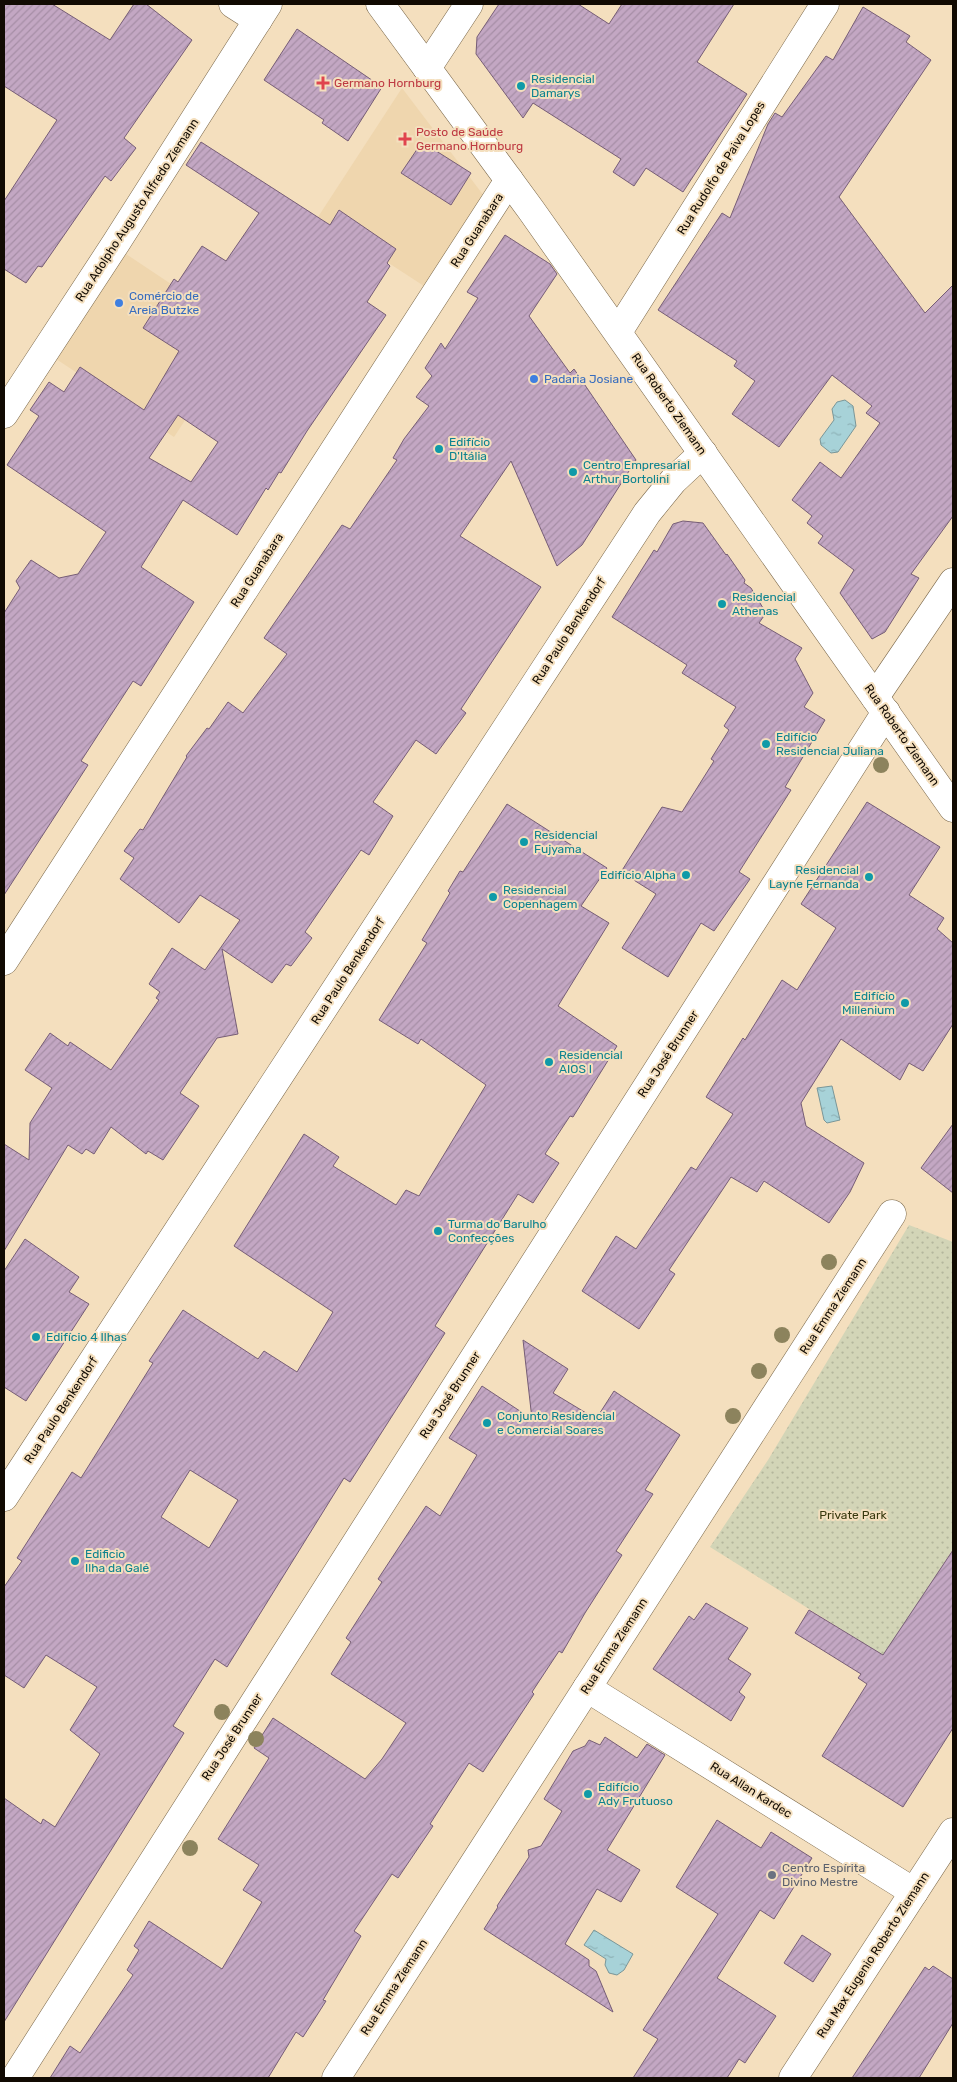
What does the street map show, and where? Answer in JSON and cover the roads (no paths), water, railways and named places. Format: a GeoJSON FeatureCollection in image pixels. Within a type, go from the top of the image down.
{"type":"FeatureCollection","features":[{"type":"Feature","properties":{"kind":"street"},"geometry":{"type":"LineString","coordinates":[[233,4],[263,12]]}},
{"type":"Feature","properties":{"kind":"street","name":"Rua Roberto Ziemann"},"geometry":{"type":"LineString","coordinates":[[380,4],[510,180],[953,808]]}},
{"type":"Feature","properties":{"kind":"street"},"geometry":{"type":"LineString","coordinates":[[427,68],[469,4]]}},
{"type":"Feature","properties":{"kind":"street","name":"Rua Rudolfo de Paiva Lopes"},"geometry":{"type":"LineString","coordinates":[[618,332],[825,4]]}},
{"type":"Feature","properties":{"kind":"street","name":"Rua Adolpho Augusto Alfredo Ziemann"},"geometry":{"type":"LineString","coordinates":[[4,414],[263,12]]}},
{"type":"Feature","properties":{"kind":"street","name":"Rua Guanabara"},"geometry":{"type":"LineString","coordinates":[[4,961],[510,180]]}},
{"type":"Feature","properties":{"kind":"street","name":"Rua Paulo Benkendorf"},"geometry":{"type":"LineString","coordinates":[[4,1497],[647,512],[673,481],[703,453]]}},
{"type":"Feature","properties":{"kind":"street","name":"Rua José Brunner"},"geometry":{"type":"LineString","coordinates":[[14,2078],[880,704],[953,582]]}},
{"type":"Feature","properties":{"kind":"street","name":"Rua Emma Ziemann"},"geometry":{"type":"LineString","coordinates":[[336,2078],[892,1214]]}},
{"type":"Feature","properties":{"kind":"street","name":"Rua Allan Kardec"},"geometry":{"type":"LineString","coordinates":[[587,1688],[914,1892]]}},
{"type":"Feature","properties":{"kind":"street","name":"Rua Max Eugenio Roberto Ziemann"},"geometry":{"type":"LineString","coordinates":[[793,2078],[953,1832]]}},
{"type":"Feature","properties":{"kind":"water"},"geometry":{"type":"Polygon","coordinates":[[[845,400],[853,406],[856,426],[838,452],[831,453],[821,445],[820,439],[834,420],[832,409],[837,402],[845,400]]]}},
{"type":"Feature","properties":{"kind":"water"},"geometry":{"type":"Polygon","coordinates":[[[832,1086],[840,1120],[827,1123],[824,1120],[817,1088],[832,1086]]]}},
{"type":"Feature","properties":{"kind":"water"},"geometry":{"type":"Polygon","coordinates":[[[594,1930],[633,1954],[624,1970],[617,1975],[609,1973],[605,1965],[606,1959],[584,1945],[594,1930]]]}},
{"type":"Feature","properties":{"kind":"place","name":"Germano Hornburg"},"geometry":{"type":"Point","coordinates":[323,83]}},
{"type":"Feature","properties":{"kind":"place","name":"Residencial Damarys"},"geometry":{"type":"Point","coordinates":[521,86]}},
{"type":"Feature","properties":{"kind":"place","name":"Posto de Saúde Germano Hornburg"},"geometry":{"type":"Point","coordinates":[405,139]}},
{"type":"Feature","properties":{"kind":"place","name":"Comércio de Areia Butzke"},"geometry":{"type":"Point","coordinates":[119,303]}},
{"type":"Feature","properties":{"kind":"place","name":"Padaria Josiane"},"geometry":{"type":"Point","coordinates":[534,379]}},
{"type":"Feature","properties":{"kind":"place","name":"Edifício D'Itália"},"geometry":{"type":"Point","coordinates":[439,449]}},
{"type":"Feature","properties":{"kind":"place","name":"Centro Empresarial Arthur Bortolini"},"geometry":{"type":"Point","coordinates":[573,472]}},
{"type":"Feature","properties":{"kind":"place","name":"Residencial Athenas"},"geometry":{"type":"Point","coordinates":[722,604]}},
{"type":"Feature","properties":{"kind":"place","name":"Edifício Residencial Juliana"},"geometry":{"type":"Point","coordinates":[766,744]}},
{"type":"Feature","properties":{"kind":"place","name":"Residencial Fujyama"},"geometry":{"type":"Point","coordinates":[524,842]}},
{"type":"Feature","properties":{"kind":"place","name":"Edifício Alpha"},"geometry":{"type":"Point","coordinates":[686,875]}},
{"type":"Feature","properties":{"kind":"place","name":"Residencial Layne Fernanda"},"geometry":{"type":"Point","coordinates":[869,877]}},
{"type":"Feature","properties":{"kind":"place","name":"Residencial Copenhagem"},"geometry":{"type":"Point","coordinates":[493,897]}},
{"type":"Feature","properties":{"kind":"place","name":"Edifício Millenium"},"geometry":{"type":"Point","coordinates":[905,1003]}},
{"type":"Feature","properties":{"kind":"place","name":"Residencial AIOS I"},"geometry":{"type":"Point","coordinates":[549,1062]}},
{"type":"Feature","properties":{"kind":"place","name":"Turma do Barulho Confecções"},"geometry":{"type":"Point","coordinates":[438,1231]}},
{"type":"Feature","properties":{"kind":"place","name":"Edifício 4 Ilhas"},"geometry":{"type":"Point","coordinates":[36,1337]}},
{"type":"Feature","properties":{"kind":"place","name":"Conjunto Residencial e Comercial Soares"},"geometry":{"type":"Point","coordinates":[487,1423]}},
{"type":"Feature","properties":{"kind":"place","name":"Edificio Ilha da Galé"},"geometry":{"type":"Point","coordinates":[75,1561]}},
{"type":"Feature","properties":{"kind":"place","name":"Edifício Ady Frutuoso"},"geometry":{"type":"Point","coordinates":[588,1794]}},
{"type":"Feature","properties":{"kind":"place","name":"Centro Espírita Divino Mestre"},"geometry":{"type":"Point","coordinates":[772,1875]}},
{"type":"Feature","properties":{"kind":"park label","name":"Private Park"},"geometry":{"type":"Point","coordinates":[853,1515]}}]}
